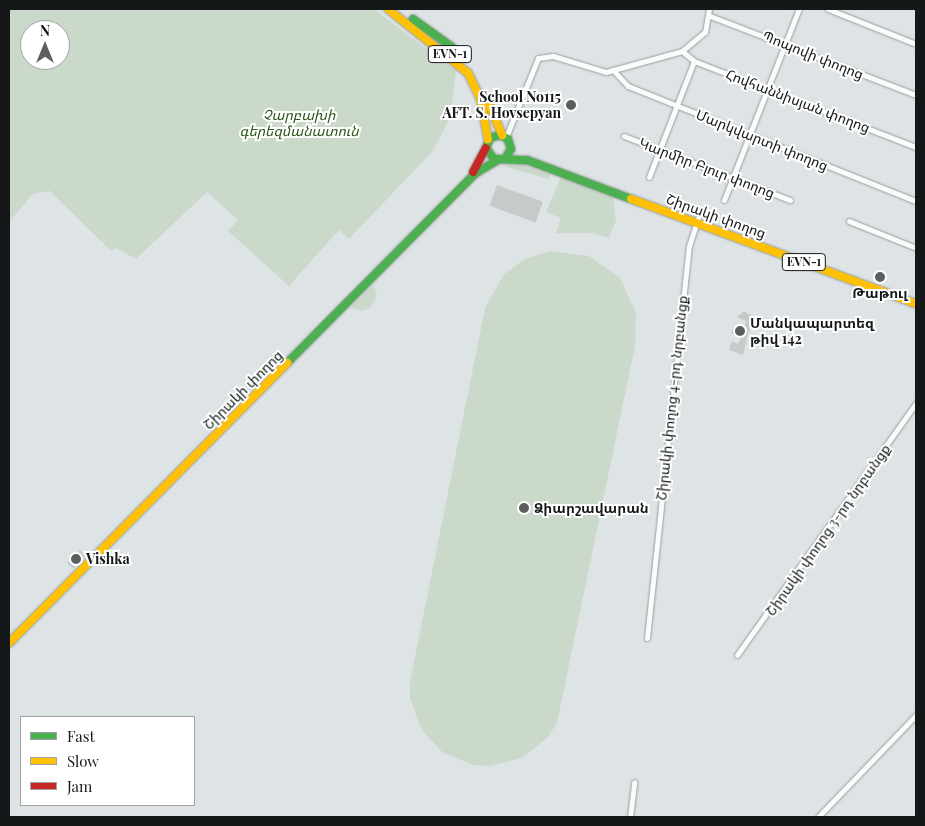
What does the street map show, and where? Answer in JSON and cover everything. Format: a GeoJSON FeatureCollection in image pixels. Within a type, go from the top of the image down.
{"type":"FeatureCollection","features":[{"type":"Feature","properties":{"kind":"main road","name":"EVN-1"},"geometry":{"type":"LineString","coordinates":[[388,9],[468,73],[483,105],[488,139]]}},
{"type":"Feature","properties":{"kind":"main road","name":"EVN-1"},"geometry":{"type":"LineString","coordinates":[[399,9],[469,63],[482,82],[504,136],[511,147]]}},
{"type":"Feature","properties":{"kind":"main road"},"geometry":{"type":"LineString","coordinates":[[488,139],[504,136]]}},
{"type":"Feature","properties":{"kind":"main road","name":"Շիրակի փողոց"},"geometry":{"type":"LineString","coordinates":[[9,642],[474,171],[486,148],[488,139]]}},
{"type":"Feature","properties":{"kind":"main road"},"geometry":{"type":"LineString","coordinates":[[486,148],[502,158],[511,147]]}},
{"type":"Feature","properties":{"kind":"main road","name":"Շիրակի փողոց"},"geometry":{"type":"LineString","coordinates":[[511,147],[916,304]]}},
{"type":"Feature","properties":{"kind":"main road","name":"Շիրակի փողոց"},"geometry":{"type":"LineString","coordinates":[[9,642],[476,173],[502,158],[527,160],[916,298]]}},
{"type":"Feature","properties":{"kind":"street"},"geometry":{"type":"LineString","coordinates":[[504,136],[538,58],[553,56],[596,71],[613,70],[682,51],[705,32],[710,16],[709,9]]}},
{"type":"Feature","properties":{"kind":"street"},"geometry":{"type":"LineString","coordinates":[[724,200],[731,178],[799,9]]}},
{"type":"Feature","properties":{"kind":"street"},"geometry":{"type":"LineString","coordinates":[[828,9],[916,44]]}},
{"type":"Feature","properties":{"kind":"street","name":"Պոպովի փողոց"},"geometry":{"type":"LineString","coordinates":[[710,16],[916,95]]}},
{"type":"Feature","properties":{"kind":"street","name":"Հովհաննիսյան փողոց"},"geometry":{"type":"LineString","coordinates":[[682,51],[694,61],[916,147]]}},
{"type":"Feature","properties":{"kind":"street"},"geometry":{"type":"LineString","coordinates":[[649,177],[694,61]]}},
{"type":"Feature","properties":{"kind":"street","name":"Մարկվարտի փողոց"},"geometry":{"type":"LineString","coordinates":[[613,70],[628,86],[916,201]]}},
{"type":"Feature","properties":{"kind":"street","name":"Կարմիր Բլուր փողոց"},"geometry":{"type":"LineString","coordinates":[[624,136],[790,200]]}},
{"type":"Feature","properties":{"kind":"street","name":"Շիրակի փողոց 4-րդ նրբանցք"},"geometry":{"type":"LineString","coordinates":[[647,638],[689,246],[698,220]]}},
{"type":"Feature","properties":{"kind":"street"},"geometry":{"type":"LineString","coordinates":[[849,221],[916,247]]}},
{"type":"Feature","properties":{"kind":"street","name":"Շիրակի փողոց 3-րդ նրբանցք"},"geometry":{"type":"LineString","coordinates":[[737,655],[916,403]]}},
{"type":"Feature","properties":{"kind":"street"},"geometry":{"type":"LineString","coordinates":[[818,817],[916,715]]}},
{"type":"Feature","properties":{"kind":"street"},"geometry":{"type":"LineString","coordinates":[[630,817],[634,782]]}},
{"type":"Feature","properties":{"kind":"green space","name":"Չարբախի գերեզմանատուն"},"geometry":{"type":"Polygon","coordinates":[[[9,9],[374,9],[456,71],[450,118],[432,152],[349,239],[339,230],[289,286],[228,231],[238,220],[207,192],[136,259],[116,248],[111,251],[50,191],[33,194],[9,222],[9,9]]]}},
{"type":"Feature","properties":{"kind":"green space"},"geometry":{"type":"Polygon","coordinates":[[[521,164],[550,174],[549,179],[503,166],[521,164]]]}},
{"type":"Feature","properties":{"kind":"green space"},"geometry":{"type":"Polygon","coordinates":[[[561,177],[613,197],[616,220],[609,238],[592,233],[556,233],[561,218],[546,212],[561,177]]]}},
{"type":"Feature","properties":{"kind":"green space","name":"Ձիարշավարան"},"geometry":{"type":"Polygon","coordinates":[[[550,251],[589,256],[620,278],[636,313],[635,346],[557,723],[548,737],[522,758],[490,766],[474,765],[443,753],[421,729],[410,698],[410,682],[485,308],[504,274],[525,259],[550,251]]]}},
{"type":"Feature","properties":{"kind":"green space"},"geometry":{"type":"Polygon","coordinates":[[[373,285],[377,295],[371,307],[363,311],[350,308],[373,285]]]}},
{"type":"Feature","properties":{"kind":"building"},"geometry":{"type":"Polygon","coordinates":[[[497,185],[543,202],[536,222],[489,206],[497,185]]]}},
{"type":"Feature","properties":{"kind":"building","name":"Մանկապարտեզ թիվ 142"},"geometry":{"type":"Polygon","coordinates":[[[744,311],[760,321],[759,326],[751,323],[743,355],[729,350],[732,341],[738,344],[741,337],[731,333],[734,327],[744,328],[746,321],[737,317],[744,311]]]}},
{"type":"Feature","properties":{"kind":"building","name":"Vishka"},"geometry":{"type":"Polygon","coordinates":[[[80,550],[86,556],[73,568],[67,563],[80,550]]]}},
{"type":"Feature","properties":{"kind":"traffic: fast"},"geometry":{"type":"LineString","coordinates":[[413,19],[452,47]]}},
{"type":"Feature","properties":{"kind":"traffic: fast"},"geometry":{"type":"LineString","coordinates":[[506,157],[511,149],[508,139],[500,135],[490,138],[486,148],[494,159],[527,160],[631,199]]}},
{"type":"Feature","properties":{"kind":"traffic: fast"},"geometry":{"type":"LineString","coordinates":[[287,363],[476,173],[498,160]]}},
{"type":"Feature","properties":{"kind":"traffic: slow"},"geometry":{"type":"LineString","coordinates":[[388,9],[468,73],[481,100],[488,139]]}},
{"type":"Feature","properties":{"kind":"traffic: slow"},"geometry":{"type":"LineString","coordinates":[[489,104],[502,135]]}},
{"type":"Feature","properties":{"kind":"traffic: slow"},"geometry":{"type":"LineString","coordinates":[[631,199],[916,304]]}},
{"type":"Feature","properties":{"kind":"traffic: slow"},"geometry":{"type":"LineString","coordinates":[[9,643],[287,363]]}},
{"type":"Feature","properties":{"kind":"traffic: jam"},"geometry":{"type":"LineString","coordinates":[[473,172],[486,148]]}},
{"type":"Feature","properties":{"kind":"place","name":"School No115 AFT. S. Hovsepyan"},"geometry":{"type":"Point","coordinates":[571,105]}},
{"type":"Feature","properties":{"kind":"place","name":"Թաթուլ"},"geometry":{"type":"Point","coordinates":[880,277]}},
{"type":"Feature","properties":{"kind":"place","name":"Մանկապարտեզ թիվ 142"},"geometry":{"type":"Point","coordinates":[740,331]}},
{"type":"Feature","properties":{"kind":"place","name":"Ձիարշավարան"},"geometry":{"type":"Point","coordinates":[524,508]}},
{"type":"Feature","properties":{"kind":"place","name":"Vishka"},"geometry":{"type":"Point","coordinates":[76,559]}}]}
